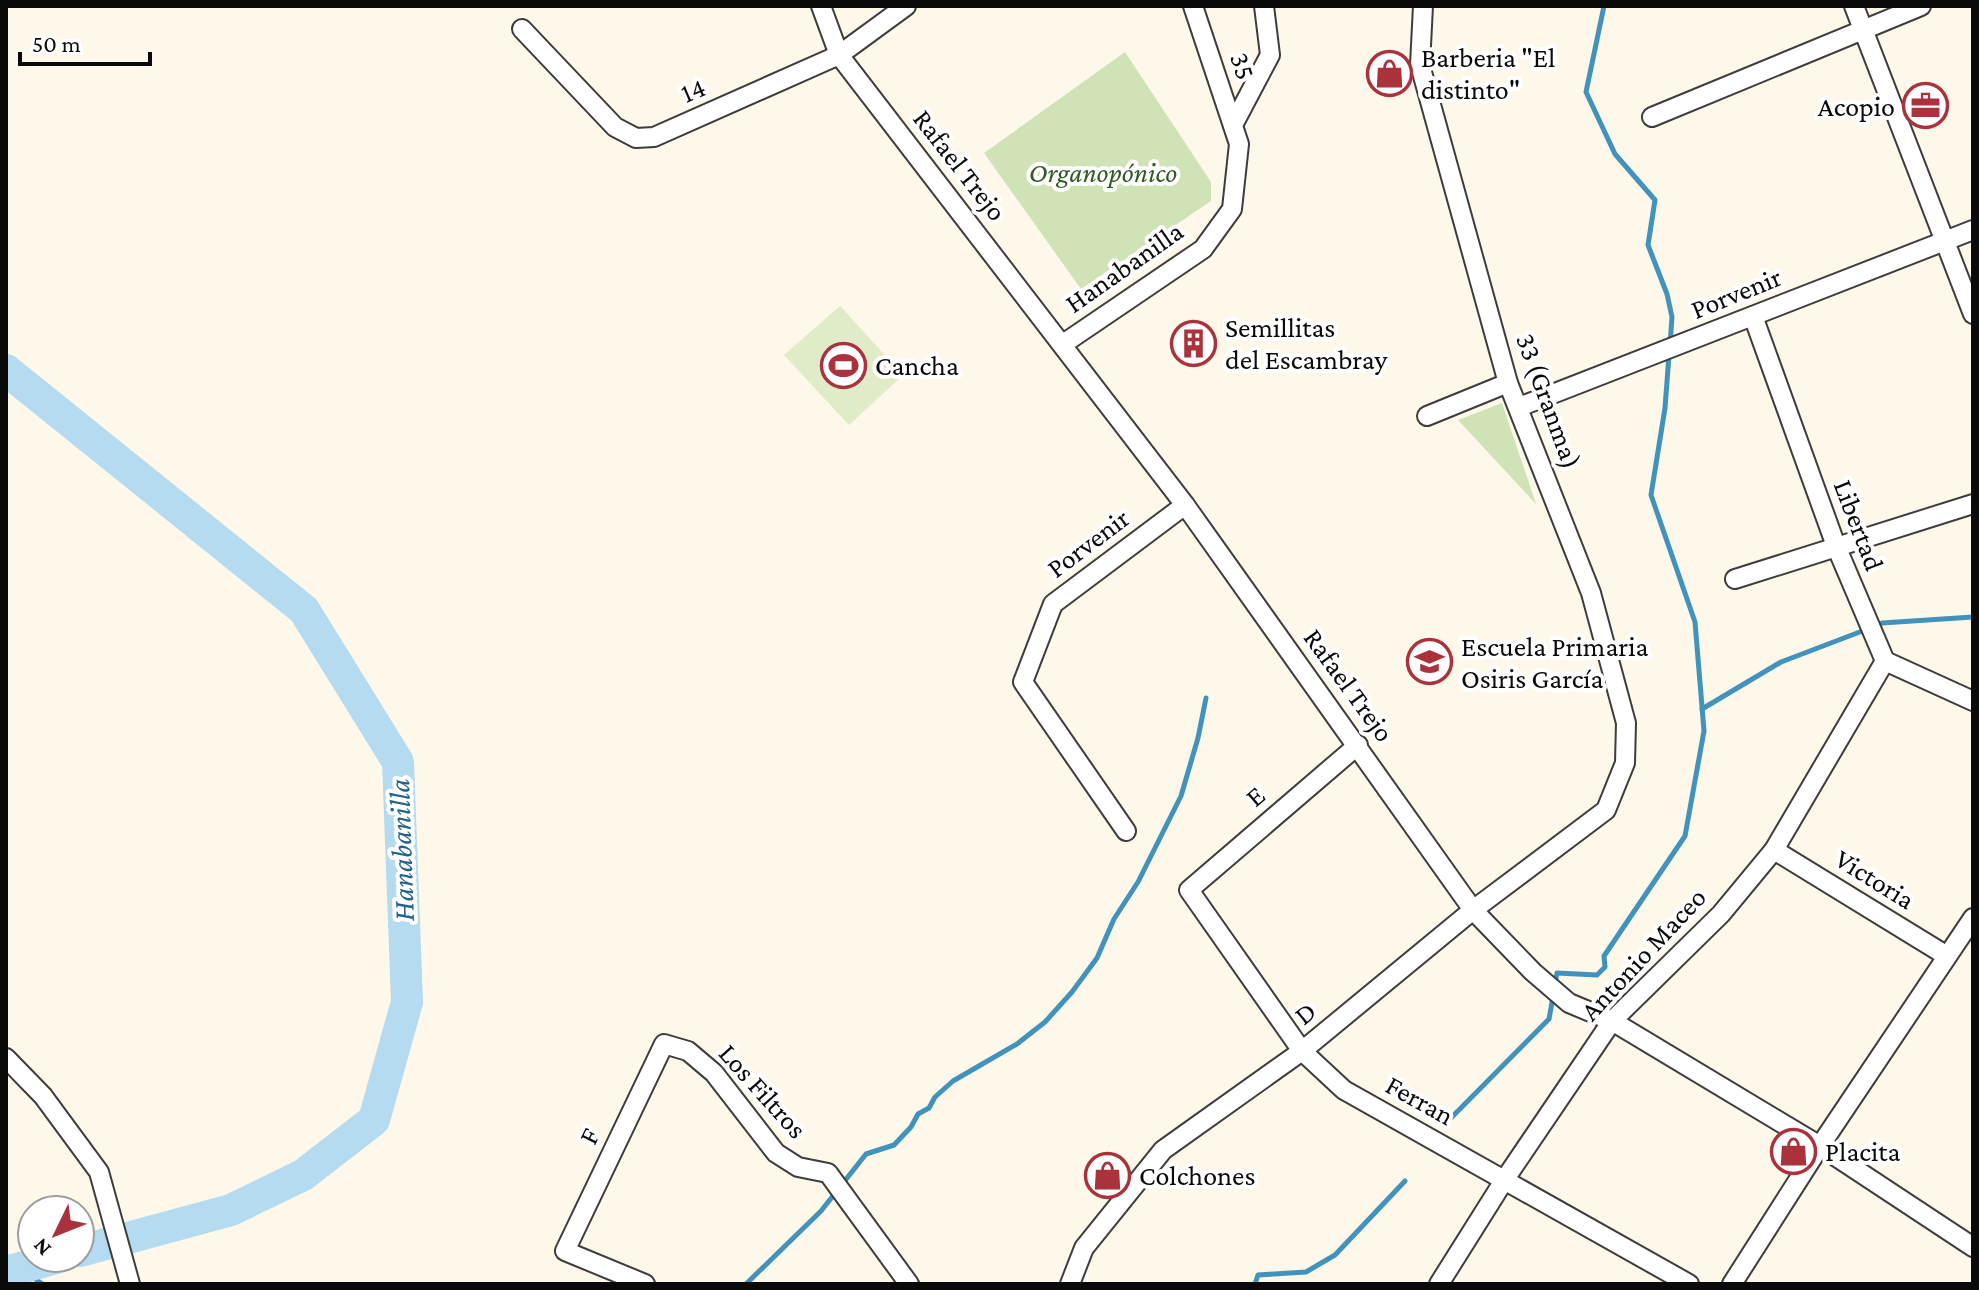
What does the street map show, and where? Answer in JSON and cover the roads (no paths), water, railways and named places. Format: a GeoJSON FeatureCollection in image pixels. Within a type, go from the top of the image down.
{"type":"FeatureCollection","features":[{"type":"Feature","properties":{"kind":"street","name":"Rafael Trejo"},"geometry":{"type":"LineString","coordinates":[[821,6],[839,55],[1185,505],[1473,910],[1533,972],[1569,1003],[1612,1021],[1820,1146],[1973,1247]]}},
{"type":"Feature","properties":{"kind":"street","name":"14"},"geometry":{"type":"LineString","coordinates":[[522,29],[615,127],[636,138],[654,137],[839,55],[906,6]]}},
{"type":"Feature","properties":{"kind":"street","name":"35"},"geometry":{"type":"LineString","coordinates":[[1193,6],[1239,144]]}},
{"type":"Feature","properties":{"kind":"street"},"geometry":{"type":"LineString","coordinates":[[1233,125],[1270,55],[1264,6]]}},
{"type":"Feature","properties":{"kind":"street","name":"33 (Granma)"},"geometry":{"type":"LineString","coordinates":[[1423,6],[1420,65],[1508,383],[1591,593],[1626,723],[1625,763],[1606,810]]}},
{"type":"Feature","properties":{"kind":"street"},"geometry":{"type":"LineString","coordinates":[[1854,6],[1973,314]]}},
{"type":"Feature","properties":{"kind":"street"},"geometry":{"type":"LineString","coordinates":[[1652,117],[1921,6]]}},
{"type":"Feature","properties":{"kind":"street","name":"Hanabanilla"},"geometry":{"type":"LineString","coordinates":[[1063,344],[1203,249],[1232,209],[1239,144]]}},
{"type":"Feature","properties":{"kind":"street","name":"Porvenir"},"geometry":{"type":"LineString","coordinates":[[1519,407],[1973,230]]}},
{"type":"Feature","properties":{"kind":"street","name":"Libertad"},"geometry":{"type":"LineString","coordinates":[[1753,316],[1836,546],[1885,661]]}},
{"type":"Feature","properties":{"kind":"street"},"geometry":{"type":"LineString","coordinates":[[1427,416],[1508,383]]}},
{"type":"Feature","properties":{"kind":"street"},"geometry":{"type":"LineString","coordinates":[[1735,579],[1973,504]]}},
{"type":"Feature","properties":{"kind":"street","name":"Porvenir"},"geometry":{"type":"LineString","coordinates":[[1126,831],[1023,682],[1053,604],[1185,505]]}},
{"type":"Feature","properties":{"kind":"street"},"geometry":{"type":"LineString","coordinates":[[1885,661],[1973,701]]}},
{"type":"Feature","properties":{"kind":"street","name":"Antonio Maceo"},"geometry":{"type":"LineString","coordinates":[[1439,1284],[1505,1179],[1612,1021],[1721,914],[1774,850],[1885,661]]}},
{"type":"Feature","properties":{"kind":"street","name":"E"},"geometry":{"type":"LineString","coordinates":[[1189,890],[1358,745]]}},
{"type":"Feature","properties":{"kind":"street","name":"D"},"geometry":{"type":"LineString","coordinates":[[1070,1284],[1084,1248],[1163,1150],[1302,1051],[1473,910],[1606,810]]}},
{"type":"Feature","properties":{"kind":"street","name":"Victoria"},"geometry":{"type":"LineString","coordinates":[[1774,850],[1947,956]]}},
{"type":"Feature","properties":{"kind":"street","name":"Ferran"},"geometry":{"type":"LineString","coordinates":[[1189,890],[1302,1051],[1344,1090],[1689,1284]]}},
{"type":"Feature","properties":{"kind":"street"},"geometry":{"type":"LineString","coordinates":[[1732,1284],[1973,918]]}},
{"type":"Feature","properties":{"kind":"street","name":"Los Filtros"},"geometry":{"type":"LineString","coordinates":[[664,1044],[688,1051],[714,1073],[776,1153],[798,1167],[828,1173],[909,1284]]}},
{"type":"Feature","properties":{"kind":"street","name":"F"},"geometry":{"type":"LineString","coordinates":[[645,1284],[565,1251],[664,1044]]}},
{"type":"Feature","properties":{"kind":"street"},"geometry":{"type":"LineString","coordinates":[[6,1058],[43,1096],[99,1172],[130,1284]]}},
{"type":"Feature","properties":{"kind":"waterway"},"geometry":{"type":"LineString","coordinates":[[1604,6],[1586,92],[1615,154],[1655,200],[1648,245],[1667,294],[1672,317],[1670,345]]}},
{"type":"Feature","properties":{"kind":"waterway"},"geometry":{"type":"LineString","coordinates":[[1555,983],[1557,973],[1597,975],[1605,967],[1604,956],[1685,836],[1704,731],[1695,622],[1651,495],[1665,408],[1669,355]]}},
{"type":"Feature","properties":{"kind":"waterway","name":"Hanabanilla"},"geometry":{"type":"LineString","coordinates":[[6,370],[304,610],[398,762],[407,1002],[374,1120],[303,1175],[231,1210],[96,1247]]}},
{"type":"Feature","properties":{"kind":"waterway"},"geometry":{"type":"LineString","coordinates":[[1875,626],[1973,617]]}},
{"type":"Feature","properties":{"kind":"waterway"},"geometry":{"type":"LineString","coordinates":[[1702,709],[1781,662],[1865,630]]}},
{"type":"Feature","properties":{"kind":"waterway"},"geometry":{"type":"LineString","coordinates":[[746,1284],[821,1211],[866,1154],[894,1145],[911,1127],[918,1114],[929,1108],[935,1097],[953,1081],[1017,1044],[1045,1022],[1072,992],[1097,958],[1114,919],[1138,882],[1181,796],[1206,698]]}},
{"type":"Feature","properties":{"kind":"waterway"},"geometry":{"type":"LineString","coordinates":[[1446,1123],[1549,1019],[1553,997]]}},
{"type":"Feature","properties":{"kind":"waterway"},"geometry":{"type":"LineString","coordinates":[[1255,1284],[1258,1275],[1306,1272],[1335,1255],[1405,1181]]}},
{"type":"Feature","properties":{"kind":"waterway","name":"Hanabanilla"},"geometry":{"type":"LineString","coordinates":[[6,1272],[16,1269]]}},
{"type":"Feature","properties":{"kind":"waterway"},"geometry":{"type":"LineString","coordinates":[[29,1274],[42,1284]]}},
{"type":"Feature","properties":{"kind":"place","name":"Barberia \"El distinto\""},"geometry":{"type":"Point","coordinates":[1390,73]}},
{"type":"Feature","properties":{"kind":"place","name":"Acopio"},"geometry":{"type":"Point","coordinates":[1926,106]}},
{"type":"Feature","properties":{"kind":"place","name":"Semillitas del Escambray"},"geometry":{"type":"Point","coordinates":[1194,343]}},
{"type":"Feature","properties":{"kind":"place","name":"Cancha"},"geometry":{"type":"Point","coordinates":[844,365]}},
{"type":"Feature","properties":{"kind":"place","name":"Escuela Primaria Osiris García"},"geometry":{"type":"Point","coordinates":[1430,662]}},
{"type":"Feature","properties":{"kind":"place","name":"Placita"},"geometry":{"type":"Point","coordinates":[1794,1151]}},
{"type":"Feature","properties":{"kind":"place","name":"Colchones"},"geometry":{"type":"Point","coordinates":[1108,1175]}},
{"type":"Feature","properties":{"kind":"park label","name":"Organopónico"},"geometry":{"type":"Point","coordinates":[1103,172]}}]}
